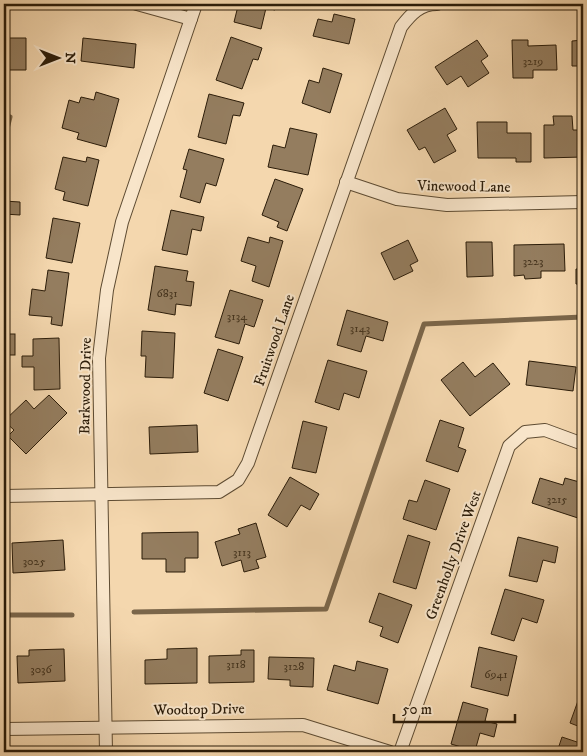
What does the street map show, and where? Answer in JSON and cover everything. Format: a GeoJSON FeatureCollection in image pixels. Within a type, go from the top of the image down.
{"type":"FeatureCollection","features":[{"type":"Feature","properties":{"kind":"street"},"geometry":{"type":"LineString","coordinates":[[137,4],[191,19]]}},
{"type":"Feature","properties":{"kind":"street","name":"Barkwood Drive"},"geometry":{"type":"LineString","coordinates":[[106,752],[99,358],[107,290],[122,222],[196,4]]}},
{"type":"Feature","properties":{"kind":"street","name":"Fruitwood Lane"},"geometry":{"type":"LineString","coordinates":[[4,496],[219,492],[238,480],[248,463],[401,26],[413,11],[431,4],[437,4]]}},
{"type":"Feature","properties":{"kind":"street","name":"Vinewood Lane"},"geometry":{"type":"LineString","coordinates":[[346,182],[397,199],[447,205],[583,202]]}},
{"type":"Feature","properties":{"kind":"street","name":"Greenholly Drive West"},"geometry":{"type":"LineString","coordinates":[[400,752],[509,446],[526,432],[545,430],[583,444]]}},
{"type":"Feature","properties":{"kind":"street","name":"Woodtop Drive"},"geometry":{"type":"LineString","coordinates":[[4,729],[303,725],[390,752]]}},
{"type":"Feature","properties":{"kind":"building"},"geometry":{"type":"Polygon","coordinates":[[[244,4],[276,4],[275,10],[266,8],[261,29],[234,22],[238,6],[243,8],[244,4]]]}},
{"type":"Feature","properties":{"kind":"building"},"geometry":{"type":"Polygon","coordinates":[[[334,14],[355,19],[349,44],[313,36],[318,19],[332,22],[334,14]]]}},
{"type":"Feature","properties":{"kind":"building"},"geometry":{"type":"Polygon","coordinates":[[[231,37],[262,48],[258,60],[253,59],[242,89],[216,80],[231,37]]]}},
{"type":"Feature","properties":{"kind":"building"},"geometry":{"type":"Polygon","coordinates":[[[4,38],[26,38],[26,70],[8,70],[8,63],[4,63],[4,38]]]}},
{"type":"Feature","properties":{"kind":"building"},"geometry":{"type":"Polygon","coordinates":[[[83,38],[136,44],[134,68],[81,61],[83,38]]]}},
{"type":"Feature","properties":{"kind":"building"},"geometry":{"type":"Polygon","coordinates":[[[477,40],[488,56],[481,61],[489,73],[468,87],[461,76],[447,85],[435,67],[477,40]]]}},
{"type":"Feature","properties":{"kind":"building"},"geometry":{"type":"Polygon","coordinates":[[[512,40],[528,40],[528,46],[556,45],[557,70],[533,70],[533,78],[513,78],[512,40]]]}},
{"type":"Feature","properties":{"kind":"building"},"geometry":{"type":"Polygon","coordinates":[[[583,40],[583,66],[572,66],[572,41],[583,40]]]}},
{"type":"Feature","properties":{"kind":"building"},"geometry":{"type":"Polygon","coordinates":[[[323,68],[342,74],[330,113],[302,103],[309,80],[319,83],[323,68]]]}},
{"type":"Feature","properties":{"kind":"building"},"geometry":{"type":"Polygon","coordinates":[[[96,92],[119,99],[106,147],[77,139],[79,133],[62,128],[69,100],[79,103],[81,97],[94,100],[96,92]]]}},
{"type":"Feature","properties":{"kind":"building"},"geometry":{"type":"Polygon","coordinates":[[[209,94],[244,103],[240,116],[233,115],[226,144],[198,137],[209,94]]]}},
{"type":"Feature","properties":{"kind":"building"},"geometry":{"type":"Polygon","coordinates":[[[445,108],[457,129],[447,135],[456,151],[434,163],[425,147],[419,150],[407,130],[445,108]]]}},
{"type":"Feature","properties":{"kind":"building"},"geometry":{"type":"Polygon","coordinates":[[[553,116],[572,116],[573,130],[583,130],[583,157],[544,158],[544,125],[554,125],[553,116]]]}},
{"type":"Feature","properties":{"kind":"building"},"geometry":{"type":"Polygon","coordinates":[[[477,122],[507,122],[507,133],[531,133],[531,162],[516,162],[516,158],[478,158],[477,122]]]}},
{"type":"Feature","properties":{"kind":"building"},"geometry":{"type":"Polygon","coordinates":[[[290,128],[317,134],[308,175],[268,167],[273,145],[285,148],[290,128]]]}},
{"type":"Feature","properties":{"kind":"building"},"geometry":{"type":"Polygon","coordinates":[[[189,149],[224,159],[216,186],[206,183],[200,203],[180,197],[187,170],[183,169],[189,149]]]}},
{"type":"Feature","properties":{"kind":"building"},"geometry":{"type":"Polygon","coordinates":[[[63,157],[86,162],[87,157],[99,160],[88,206],[63,200],[65,192],[55,189],[63,157]]]}},
{"type":"Feature","properties":{"kind":"building"},"geometry":{"type":"Polygon","coordinates":[[[275,179],[303,189],[287,231],[277,227],[279,222],[262,215],[275,179]]]}},
{"type":"Feature","properties":{"kind":"building"},"geometry":{"type":"Polygon","coordinates":[[[4,201],[20,202],[20,215],[4,214],[4,201]]]}},
{"type":"Feature","properties":{"kind":"building"},"geometry":{"type":"Polygon","coordinates":[[[171,210],[204,217],[201,231],[192,229],[187,255],[162,250],[171,210]]]}},
{"type":"Feature","properties":{"kind":"building"},"geometry":{"type":"Polygon","coordinates":[[[53,218],[80,223],[72,263],[46,258],[53,218]]]}},
{"type":"Feature","properties":{"kind":"building"},"geometry":{"type":"Polygon","coordinates":[[[248,237],[269,243],[270,237],[283,241],[269,287],[252,281],[256,266],[241,261],[248,237]]]}},
{"type":"Feature","properties":{"kind":"building"},"geometry":{"type":"Polygon","coordinates":[[[408,240],[418,261],[410,265],[413,271],[394,280],[381,253],[408,240]]]}},
{"type":"Feature","properties":{"kind":"building"},"geometry":{"type":"Polygon","coordinates":[[[579,241],[583,241],[583,284],[576,284],[576,269],[579,269],[579,241]]]}},
{"type":"Feature","properties":{"kind":"building"},"geometry":{"type":"Polygon","coordinates":[[[466,242],[492,242],[493,276],[467,277],[466,242]]]}},
{"type":"Feature","properties":{"kind":"building"},"geometry":{"type":"Polygon","coordinates":[[[564,244],[565,271],[541,271],[541,278],[525,279],[524,275],[514,276],[514,245],[564,244]]]}},
{"type":"Feature","properties":{"kind":"building"},"geometry":{"type":"Polygon","coordinates":[[[155,266],[188,271],[186,281],[194,282],[191,306],[176,304],[175,315],[148,310],[155,266]]]}},
{"type":"Feature","properties":{"kind":"building"},"geometry":{"type":"Polygon","coordinates":[[[48,270],[69,273],[62,326],[51,324],[52,317],[29,315],[32,289],[45,291],[48,270]]]}},
{"type":"Feature","properties":{"kind":"building"},"geometry":{"type":"Polygon","coordinates":[[[230,290],[263,300],[254,327],[245,324],[239,344],[215,337],[230,290]]]}},
{"type":"Feature","properties":{"kind":"building"},"geometry":{"type":"Polygon","coordinates":[[[347,310],[388,322],[383,341],[366,336],[361,352],[337,345],[347,310]]]}},
{"type":"Feature","properties":{"kind":"building"},"geometry":{"type":"Polygon","coordinates":[[[142,331],[175,333],[173,378],[145,377],[146,356],[141,356],[142,331]]]}},
{"type":"Feature","properties":{"kind":"building"},"geometry":{"type":"Polygon","coordinates":[[[4,334],[15,334],[15,355],[4,355],[4,334]]]}},
{"type":"Feature","properties":{"kind":"building"},"geometry":{"type":"Polygon","coordinates":[[[59,338],[60,389],[34,390],[34,367],[22,367],[22,356],[33,356],[33,339],[59,338]]]}},
{"type":"Feature","properties":{"kind":"building"},"geometry":{"type":"Polygon","coordinates":[[[218,349],[243,357],[228,401],[204,393],[218,349]]]}},
{"type":"Feature","properties":{"kind":"building"},"geometry":{"type":"Polygon","coordinates":[[[328,360],[367,371],[359,398],[344,393],[339,410],[315,402],[328,360]]]}},
{"type":"Feature","properties":{"kind":"building"},"geometry":{"type":"Polygon","coordinates":[[[529,361],[576,367],[573,391],[526,385],[529,361]]]}},
{"type":"Feature","properties":{"kind":"building"},"geometry":{"type":"Polygon","coordinates":[[[463,362],[475,377],[493,363],[510,384],[470,416],[441,380],[463,362]]]}},
{"type":"Feature","properties":{"kind":"building"},"geometry":{"type":"Polygon","coordinates":[[[49,395],[67,413],[26,454],[8,436],[14,430],[4,421],[26,400],[34,409],[49,395]]]}},
{"type":"Feature","properties":{"kind":"building"},"geometry":{"type":"Polygon","coordinates":[[[440,420],[464,428],[458,447],[466,450],[458,472],[426,461],[440,420]]]}},
{"type":"Feature","properties":{"kind":"building"},"geometry":{"type":"Polygon","coordinates":[[[303,421],[327,427],[316,473],[292,468],[303,421]]]}},
{"type":"Feature","properties":{"kind":"building"},"geometry":{"type":"Polygon","coordinates":[[[197,425],[198,452],[150,454],[149,427],[197,425]]]}},
{"type":"Feature","properties":{"kind":"building"},"geometry":{"type":"Polygon","coordinates":[[[290,477],[319,494],[310,510],[301,505],[287,527],[268,515],[290,477]]]}},
{"type":"Feature","properties":{"kind":"building"},"geometry":{"type":"Polygon","coordinates":[[[540,478],[563,485],[565,478],[583,483],[583,511],[581,519],[532,503],[540,478]]]}},
{"type":"Feature","properties":{"kind":"building"},"geometry":{"type":"Polygon","coordinates":[[[425,480],[450,489],[436,530],[403,519],[409,500],[417,502],[425,480]]]}},
{"type":"Feature","properties":{"kind":"building"},"geometry":{"type":"Polygon","coordinates":[[[256,523],[266,557],[256,560],[259,568],[244,572],[241,560],[222,566],[215,542],[240,534],[238,529],[256,523]]]}},
{"type":"Feature","properties":{"kind":"building"},"geometry":{"type":"Polygon","coordinates":[[[198,532],[198,558],[185,558],[185,572],[166,572],[166,559],[142,559],[142,533],[198,532]]]}},
{"type":"Feature","properties":{"kind":"building"},"geometry":{"type":"Polygon","coordinates":[[[408,535],[430,542],[416,589],[393,582],[408,535]]]}},
{"type":"Feature","properties":{"kind":"building"},"geometry":{"type":"Polygon","coordinates":[[[518,537],[558,547],[555,563],[543,560],[537,582],[509,576],[518,537]]]}},
{"type":"Feature","properties":{"kind":"building"},"geometry":{"type":"Polygon","coordinates":[[[63,540],[65,570],[13,573],[12,543],[63,540]]]}},
{"type":"Feature","properties":{"kind":"building"},"geometry":{"type":"Polygon","coordinates":[[[505,589],[544,600],[537,623],[522,618],[514,641],[491,634],[505,589]]]}},
{"type":"Feature","properties":{"kind":"building"},"geometry":{"type":"Polygon","coordinates":[[[379,593],[412,605],[398,643],[380,636],[383,627],[369,622],[379,593]]]}},
{"type":"Feature","properties":{"kind":"building"},"geometry":{"type":"Polygon","coordinates":[[[479,647],[517,656],[508,696],[471,687],[479,647]]]}},
{"type":"Feature","properties":{"kind":"building"},"geometry":{"type":"Polygon","coordinates":[[[197,648],[197,683],[145,684],[145,660],[167,659],[167,649],[197,648]]]}},
{"type":"Feature","properties":{"kind":"building"},"geometry":{"type":"Polygon","coordinates":[[[64,649],[65,681],[18,683],[17,656],[29,656],[29,650],[64,649]]]}},
{"type":"Feature","properties":{"kind":"building"},"geometry":{"type":"Polygon","coordinates":[[[241,650],[254,650],[254,682],[209,683],[209,656],[241,655],[241,650]]]}},
{"type":"Feature","properties":{"kind":"building"},"geometry":{"type":"Polygon","coordinates":[[[269,657],[314,658],[313,687],[290,686],[290,680],[268,679],[269,657]]]}},
{"type":"Feature","properties":{"kind":"building"},"geometry":{"type":"Polygon","coordinates":[[[357,661],[388,669],[378,704],[327,690],[334,665],[355,671],[357,661]]]}},
{"type":"Feature","properties":{"kind":"building"},"geometry":{"type":"Polygon","coordinates":[[[583,687],[583,728],[570,723],[583,687]]]}},
{"type":"Feature","properties":{"kind":"building"},"geometry":{"type":"Polygon","coordinates":[[[463,702],[488,709],[485,721],[497,724],[494,737],[480,733],[475,751],[451,744],[463,702]]]}},
{"type":"Feature","properties":{"kind":"building"},"geometry":{"type":"Polygon","coordinates":[[[562,737],[583,744],[583,752],[557,752],[562,737]]]}},
{"type":"Feature","properties":{"kind":"waterway"},"geometry":{"type":"LineString","coordinates":[[4,141],[10,117]]}},
{"type":"Feature","properties":{"kind":"waterway"},"geometry":{"type":"LineString","coordinates":[[134,612],[326,609],[424,324],[583,317]]}},
{"type":"Feature","properties":{"kind":"waterway"},"geometry":{"type":"LineString","coordinates":[[4,615],[72,615]]}}]}
